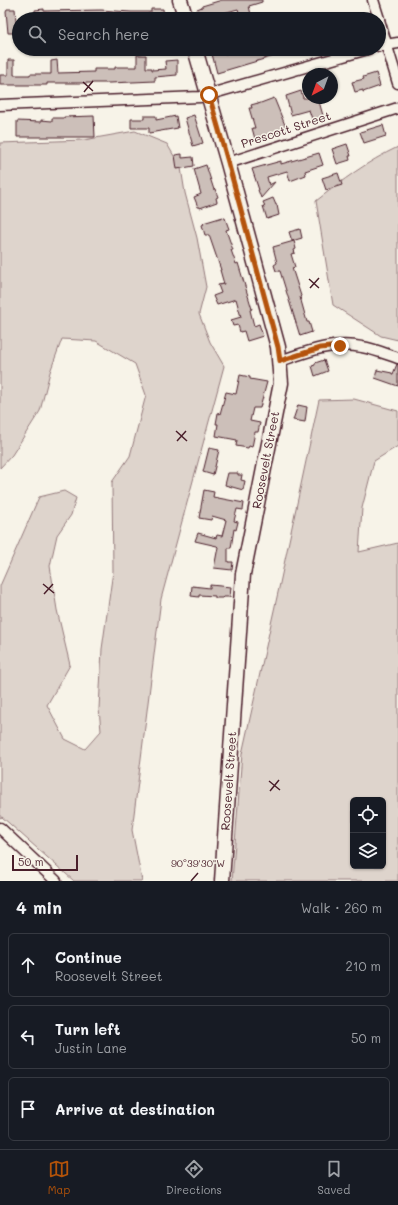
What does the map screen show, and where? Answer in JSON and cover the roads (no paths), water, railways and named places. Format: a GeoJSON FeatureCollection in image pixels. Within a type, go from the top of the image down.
{"type":"FeatureCollection","features":[{"type":"Feature","properties":{"kind":"street"},"geometry":{"type":"LineString","coordinates":[[180,0],[184,12]]}},
{"type":"Feature","properties":{"kind":"street"},"geometry":{"type":"LineString","coordinates":[[373,0],[377,12]]}},
{"type":"Feature","properties":{"kind":"street"},"geometry":{"type":"LineString","coordinates":[[386,45],[398,43]]}},
{"type":"Feature","properties":{"kind":"street"},"geometry":{"type":"LineString","coordinates":[[386,53],[398,83]]}},
{"type":"Feature","properties":{"kind":"street","name":"Roosevelt Street"},"geometry":{"type":"LineString","coordinates":[[197,56],[228,162],[278,347],[282,383],[243,574],[222,881]]}},
{"type":"Feature","properties":{"kind":"street"},"geometry":{"type":"LineString","coordinates":[[0,105],[189,98],[209,95],[344,56]]}},
{"type":"Feature","properties":{"kind":"street","name":"Prescott Street"},"geometry":{"type":"LineString","coordinates":[[228,162],[398,108]]}},
{"type":"Feature","properties":{"kind":"street"},"geometry":{"type":"LineString","coordinates":[[280,361],[320,348],[340,346],[362,346],[398,358]]}},
{"type":"Feature","properties":{"kind":"street"},"geometry":{"type":"LineString","coordinates":[[0,828],[56,881]]}}]}
